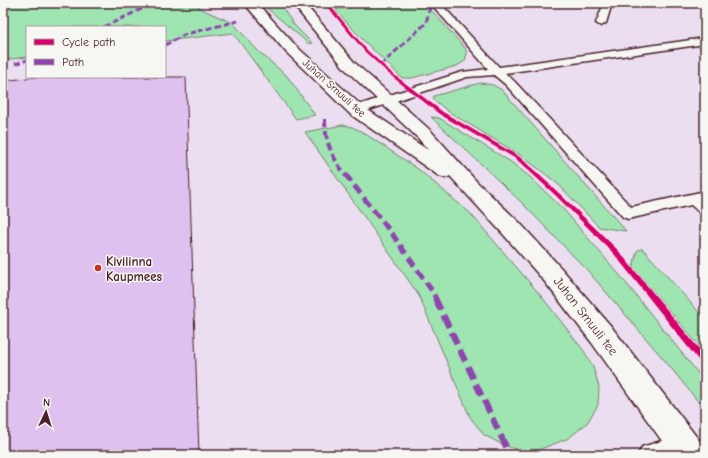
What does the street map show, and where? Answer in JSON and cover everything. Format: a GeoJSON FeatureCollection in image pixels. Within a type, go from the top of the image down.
{"type":"FeatureCollection","features":[{"type":"Feature","properties":{"kind":"main road","name":"Juhan Smuuli tee"},"geometry":{"type":"LineString","coordinates":[[250,3],[291,49],[356,110],[470,188]]}},
{"type":"Feature","properties":{"kind":"main road","name":"Juhan Smuuli tee"},"geometry":{"type":"LineString","coordinates":[[298,3],[350,66],[424,134],[470,188],[511,228],[553,275],[601,334],[687,450]]}},
{"type":"Feature","properties":{"kind":"lane"},"geometry":{"type":"LineString","coordinates":[[438,3],[437,5],[496,71],[510,83],[628,213],[699,197],[705,210]]}},
{"type":"Feature","properties":{"kind":"lane"},"geometry":{"type":"LineString","coordinates":[[601,23],[608,3]]}},
{"type":"Feature","properties":{"kind":"lane"},"geometry":{"type":"LineString","coordinates":[[356,110],[466,74],[705,41]]}},
{"type":"Feature","properties":{"kind":"lane"},"geometry":{"type":"LineString","coordinates":[[650,455],[687,450]]}},
{"type":"Feature","properties":{"kind":"shaded area"},"geometry":{"type":"Polygon","coordinates":[[[3,3],[705,3],[705,455],[3,455],[3,3]]]}},
{"type":"Feature","properties":{"kind":"green space"},"geometry":{"type":"Polygon","coordinates":[[[3,3],[196,3],[201,9],[233,23],[259,52],[287,76],[315,115],[296,119],[233,33],[166,41],[166,26],[26,26],[26,57],[3,60],[3,3]]]}},
{"type":"Feature","properties":{"kind":"green space"},"geometry":{"type":"Polygon","coordinates":[[[261,3],[279,3],[295,26],[312,43],[309,44],[261,3]]]}},
{"type":"Feature","properties":{"kind":"green space"},"geometry":{"type":"Polygon","coordinates":[[[388,3],[425,3],[465,48],[467,53],[465,61],[457,66],[412,78],[402,78],[336,11],[337,9],[388,3]]]}},
{"type":"Feature","properties":{"kind":"green space"},"geometry":{"type":"Polygon","coordinates":[[[480,83],[493,85],[502,90],[626,231],[599,227],[560,186],[543,172],[520,155],[449,112],[433,99],[434,96],[480,83]]]}},
{"type":"Feature","properties":{"kind":"green space"},"geometry":{"type":"Polygon","coordinates":[[[431,117],[439,118],[511,162],[530,177],[565,211],[622,278],[705,382],[705,410],[587,270],[521,202],[431,117]]]}},
{"type":"Feature","properties":{"kind":"green space"},"geometry":{"type":"Polygon","coordinates":[[[343,125],[361,131],[418,169],[470,213],[542,297],[584,351],[593,367],[599,387],[598,405],[587,423],[569,438],[538,450],[522,451],[503,445],[484,435],[470,417],[419,296],[305,132],[343,125]]]}},
{"type":"Feature","properties":{"kind":"green space"},"geometry":{"type":"Polygon","coordinates":[[[643,249],[705,319],[705,353],[633,267],[637,251],[643,249]]]}},
{"type":"Feature","properties":{"kind":"building","name":"Kivilinna Kaupmees"},"geometry":{"type":"Polygon","coordinates":[[[186,77],[199,455],[3,455],[3,81],[27,78],[186,77]]]}},
{"type":"Feature","properties":{"kind":"marked path"},"geometry":{"type":"LineString","coordinates":[[106,26],[154,3]]}},
{"type":"Feature","properties":{"kind":"marked path"},"geometry":{"type":"LineString","coordinates":[[381,65],[426,23],[431,3]]}},
{"type":"Feature","properties":{"kind":"marked path"},"geometry":{"type":"LineString","coordinates":[[166,44],[186,34],[238,21]]}},
{"type":"Feature","properties":{"kind":"marked path"},"geometry":{"type":"LineString","coordinates":[[15,64],[26,60]]}},
{"type":"Feature","properties":{"kind":"marked path"},"geometry":{"type":"LineString","coordinates":[[325,119],[325,133],[332,155],[354,187],[393,235],[432,291],[510,455]]}},
{"type":"Feature","properties":{"kind":"cycle path"},"geometry":{"type":"LineString","coordinates":[[326,3],[366,51],[391,74],[441,113],[518,158],[557,194],[616,252],[705,362]]}},
{"type":"Feature","properties":{"kind":"place","name":"Kivilinna Kaupmees"},"geometry":{"type":"Point","coordinates":[98,268]}}]}
